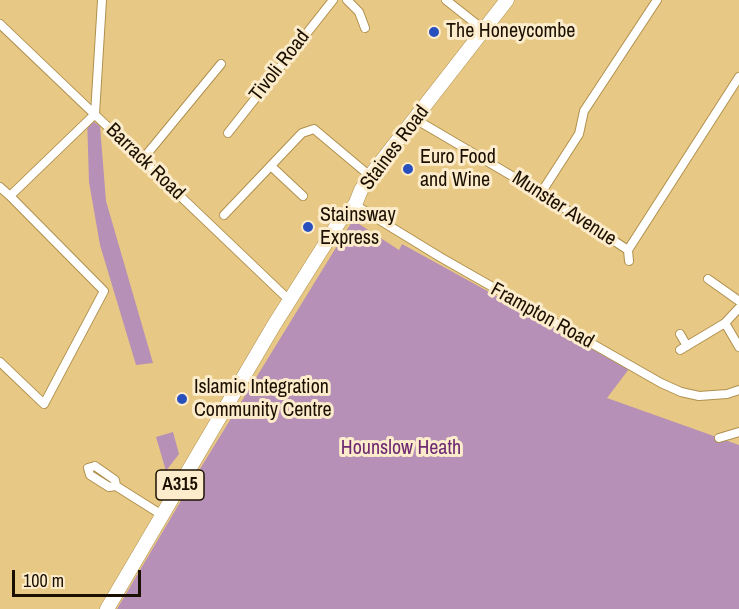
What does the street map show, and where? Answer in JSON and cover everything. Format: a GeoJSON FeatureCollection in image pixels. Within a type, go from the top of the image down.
{"type":"FeatureCollection","features":[{"type":"Feature","properties":{"kind":"main road","name":"Staines Road"},"geometry":{"type":"LineString","coordinates":[[289,300],[341,219],[355,205],[370,176],[507,0]]}},
{"type":"Feature","properties":{"kind":"main road","name":"A315"},"geometry":{"type":"LineString","coordinates":[[107,609],[289,300]]}},
{"type":"Feature","properties":{"kind":"street"},"geometry":{"type":"LineString","coordinates":[[10,196],[95,114],[102,0]]}},
{"type":"Feature","properties":{"kind":"street","name":"Tivoli Road"},"geometry":{"type":"LineString","coordinates":[[228,133],[333,0]]}},
{"type":"Feature","properties":{"kind":"street"},"geometry":{"type":"LineString","coordinates":[[347,0],[359,12],[365,28]]}},
{"type":"Feature","properties":{"kind":"street"},"geometry":{"type":"LineString","coordinates":[[446,0],[484,30]]}},
{"type":"Feature","properties":{"kind":"street"},"geometry":{"type":"LineString","coordinates":[[541,193],[579,134],[584,111],[657,0]]}},
{"type":"Feature","properties":{"kind":"street","name":"Barrack Road"},"geometry":{"type":"LineString","coordinates":[[0,24],[289,300]]}},
{"type":"Feature","properties":{"kind":"street"},"geometry":{"type":"LineString","coordinates":[[142,160],[221,63]]}},
{"type":"Feature","properties":{"kind":"street","name":"Munster Avenue"},"geometry":{"type":"LineString","coordinates":[[415,119],[541,193],[628,250],[739,77]]}},
{"type":"Feature","properties":{"kind":"street"},"geometry":{"type":"LineString","coordinates":[[224,215],[302,133],[314,129],[370,176]]}},
{"type":"Feature","properties":{"kind":"street"},"geometry":{"type":"LineString","coordinates":[[272,166],[303,196]]}},
{"type":"Feature","properties":{"kind":"street"},"geometry":{"type":"LineString","coordinates":[[0,187],[104,291],[44,404],[0,362]]}},
{"type":"Feature","properties":{"kind":"street","name":"Frampton Road"},"geometry":{"type":"LineString","coordinates":[[355,205],[468,274],[661,383],[681,392],[699,396],[727,394],[739,390]]}},
{"type":"Feature","properties":{"kind":"street"},"geometry":{"type":"LineString","coordinates":[[628,250],[629,261]]}},
{"type":"Feature","properties":{"kind":"street"},"geometry":{"type":"LineString","coordinates":[[708,279],[739,301]]}},
{"type":"Feature","properties":{"kind":"street"},"geometry":{"type":"LineString","coordinates":[[680,334],[684,348],[725,323],[739,308]]}},
{"type":"Feature","properties":{"kind":"street"},"geometry":{"type":"LineString","coordinates":[[725,323],[739,347]]}},
{"type":"Feature","properties":{"kind":"street"},"geometry":{"type":"LineString","coordinates":[[718,438],[739,432]]}},
{"type":"Feature","properties":{"kind":"street"},"geometry":{"type":"LineString","coordinates":[[116,486],[162,515]]}},
{"type":"Feature","properties":{"kind":"green space"},"geometry":{"type":"Polygon","coordinates":[[[87,117],[100,126],[106,201],[153,363],[136,365],[100,245],[89,182],[87,117]]]}},
{"type":"Feature","properties":{"kind":"green space","name":"Hounslow Heath"},"geometry":{"type":"Polygon","coordinates":[[[353,220],[399,250],[402,244],[629,369],[607,398],[739,445],[739,609],[117,609],[353,220]]]}},
{"type":"Feature","properties":{"kind":"green space"},"geometry":{"type":"Polygon","coordinates":[[[173,432],[179,454],[166,471],[156,437],[173,432]]]}},
{"type":"Feature","properties":{"kind":"place","name":"The Honeycombe"},"geometry":{"type":"Point","coordinates":[434,32]}},
{"type":"Feature","properties":{"kind":"place","name":"Euro Food and Wine"},"geometry":{"type":"Point","coordinates":[408,169]}},
{"type":"Feature","properties":{"kind":"place","name":"Stainsway Express"},"geometry":{"type":"Point","coordinates":[308,227]}},
{"type":"Feature","properties":{"kind":"place","name":"Islamic Integration Community Centre"},"geometry":{"type":"Point","coordinates":[182,399]}}]}
